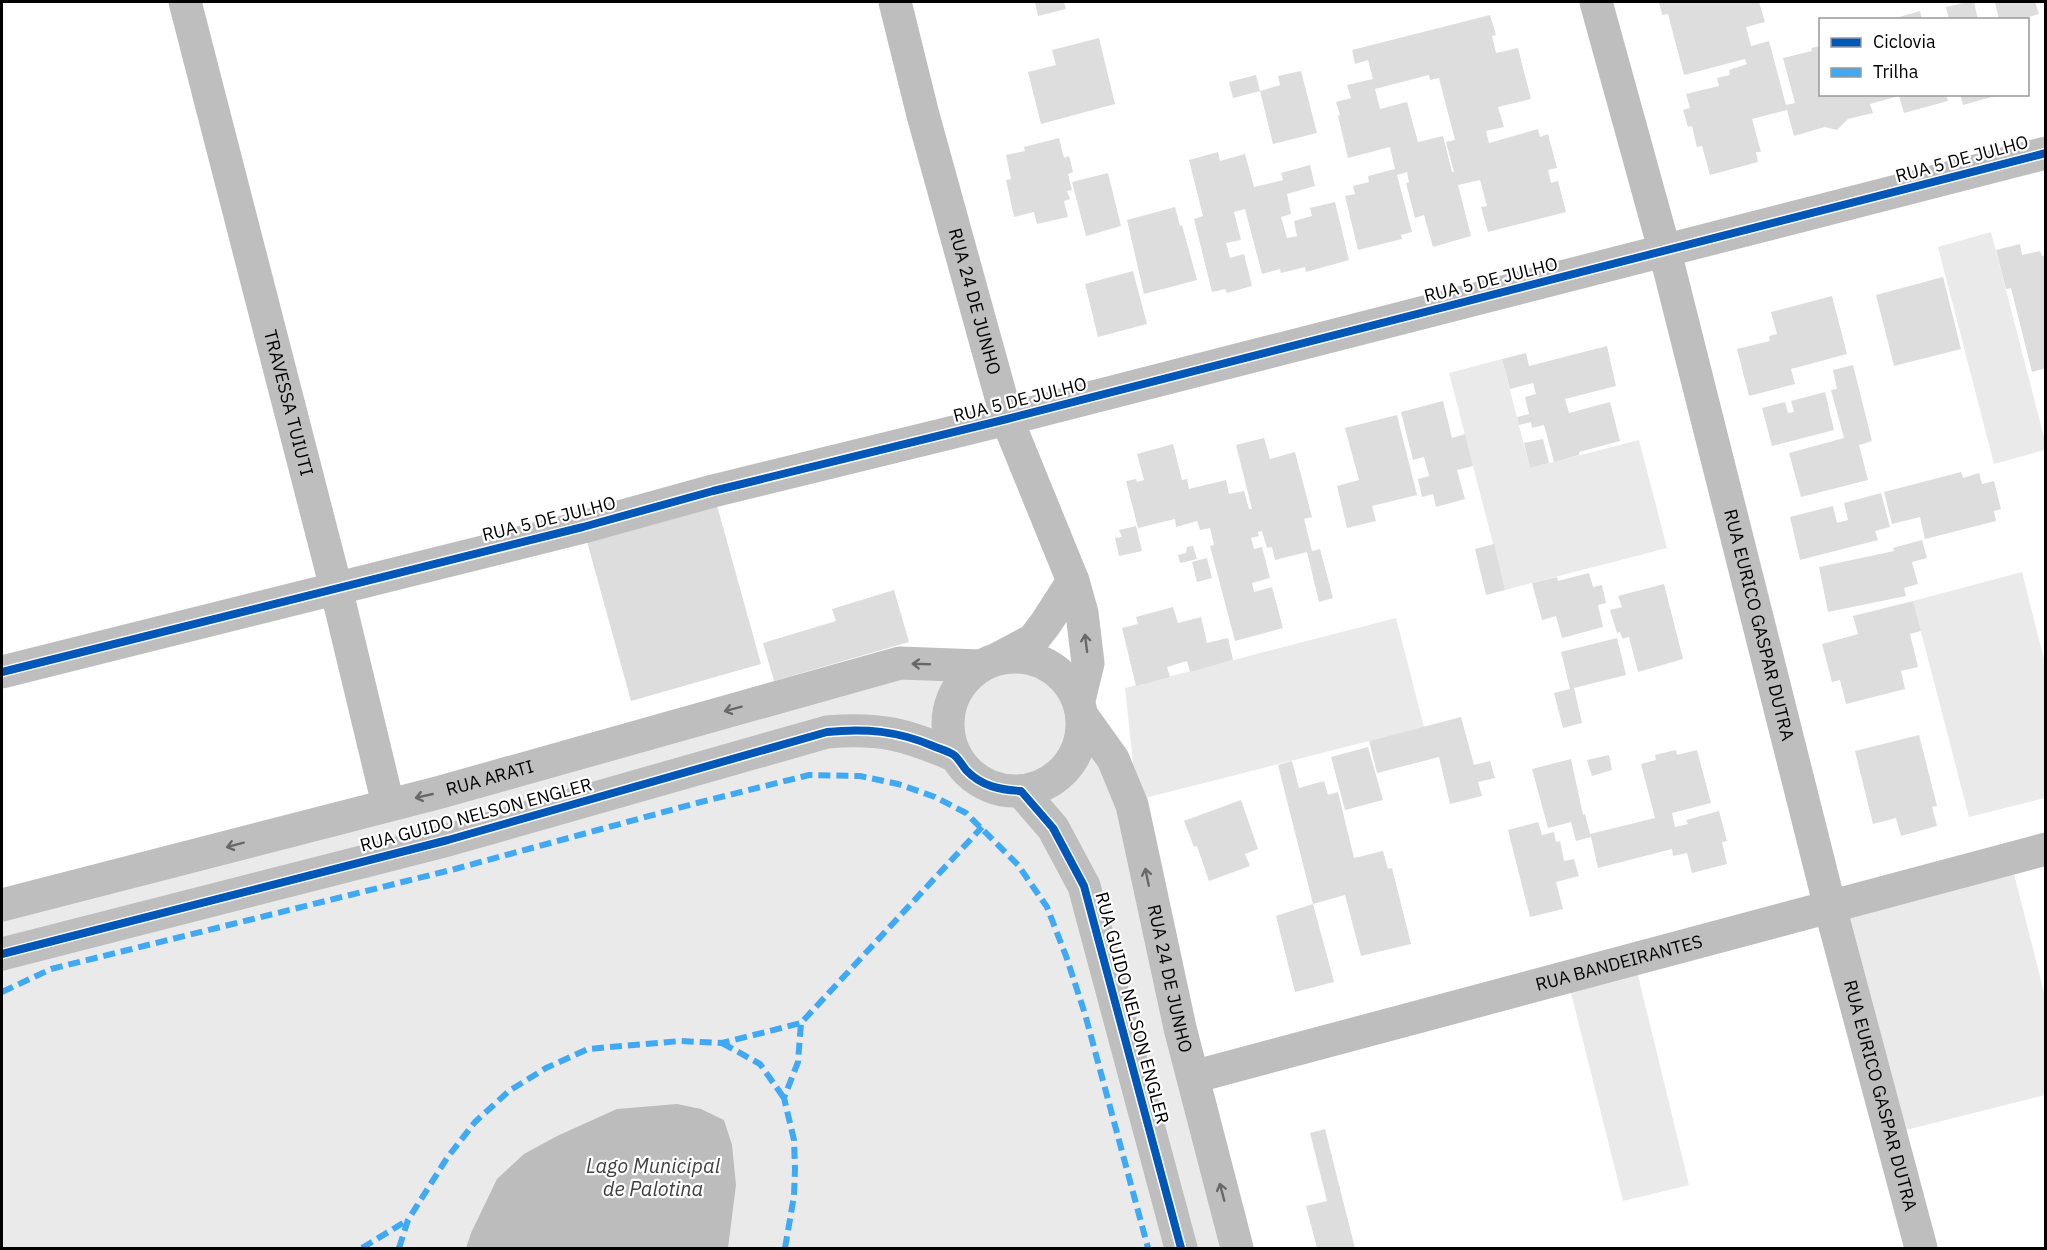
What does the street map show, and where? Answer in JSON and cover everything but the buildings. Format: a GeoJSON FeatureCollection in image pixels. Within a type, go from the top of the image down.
{"type":"FeatureCollection","features":[{"type":"Feature","properties":{"kind":"street","name":"TRAVESSA TUIUTI"},"geometry":{"type":"LineString","coordinates":[[184,2],[336,588],[388,804]]}},
{"type":"Feature","properties":{"kind":"street","name":"RUA 24 DE JUNHO"},"geometry":{"type":"LineString","coordinates":[[896,2],[926,126],[1007,419],[1073,581],[1082,613],[1088,663],[1081,708],[1113,759],[1132,805],[1180,1029],[1237,1248]]}},
{"type":"Feature","properties":{"kind":"street","name":"RUA EURICO GASPAR DUTRA"},"geometry":{"type":"LineString","coordinates":[[1596,2],[1665,252],[1830,907],[1921,1248]]}},
{"type":"Feature","properties":{"kind":"street","name":"RUA 5 DE JULHO"},"geometry":{"type":"LineString","coordinates":[[2,672],[583,527],[713,491],[1007,419],[2046,153]]}},
{"type":"Feature","properties":{"kind":"street"},"geometry":{"type":"LineString","coordinates":[[989,662],[1018,656],[1038,660],[1055,669],[1070,682],[1081,708],[1082,735],[1077,752],[1067,767],[1054,779],[1038,788],[1021,791],[1001,790],[983,783],[966,771],[956,756],[949,737],[948,716],[953,697],[965,679],[989,662],[1033,640],[1073,581]]}},
{"type":"Feature","properties":{"kind":"street","name":"RUA ARATI"},"geometry":{"type":"LineString","coordinates":[[2,905],[437,793],[900,663],[989,662]]}},
{"type":"Feature","properties":{"kind":"street","name":"RUA GUIDO NELSON ENGLER"},"geometry":{"type":"LineString","coordinates":[[2,954],[448,840],[827,732],[856,729],[881,730],[920,740],[956,756]]}},
{"type":"Feature","properties":{"kind":"street","name":"RUA GUIDO NELSON ENGLER"},"geometry":{"type":"LineString","coordinates":[[1021,791],[1053,828],[1084,886],[1181,1248]]}},
{"type":"Feature","properties":{"kind":"street","name":"RUA BANDEIRANTES"},"geometry":{"type":"LineString","coordinates":[[1193,1077],[2046,849]]}},
{"type":"Feature","properties":{"kind":"shaded area"},"geometry":{"type":"Polygon","coordinates":[[[1991,232],[2045,441],[2045,450],[1994,464],[1938,247],[1991,232]]]}},
{"type":"Feature","properties":{"kind":"shaded area"},"geometry":{"type":"Polygon","coordinates":[[[1502,359],[1530,468],[1639,440],[1667,548],[1505,590],[1449,373],[1502,359]]]}},
{"type":"Feature","properties":{"kind":"shaded area"},"geometry":{"type":"Polygon","coordinates":[[[2022,572],[2045,663],[2045,798],[1969,817],[1913,601],[2022,572]]]}},
{"type":"Feature","properties":{"kind":"shaded area"},"geometry":{"type":"Polygon","coordinates":[[[1396,618],[1424,727],[1137,800],[1125,688],[1396,618]]]}},
{"type":"Feature","properties":{"kind":"shaded area"},"geometry":{"type":"Polygon","coordinates":[[[1016,659],[1043,667],[1067,685],[1115,804],[1237,1248],[2,1248],[2,905],[901,667],[1016,659]]]}},
{"type":"Feature","properties":{"kind":"shaded area"},"geometry":{"type":"Polygon","coordinates":[[[2010,858],[2045,996],[2045,1095],[1890,1134],[1830,907],[2010,858]]]}},
{"type":"Feature","properties":{"kind":"shaded area"},"geometry":{"type":"Polygon","coordinates":[[[1634,959],[1689,1185],[1623,1201],[1567,977],[1634,959]]]}},
{"type":"Feature","properties":{"kind":"water","name":"Lago Municipal de Palotina"},"geometry":{"type":"Polygon","coordinates":[[[677,1104],[701,1109],[724,1120],[732,1145],[736,1185],[728,1248],[466,1248],[497,1179],[524,1154],[557,1136],[617,1109],[677,1104]]]}},
{"type":"Feature","properties":{"kind":"marked path"},"geometry":{"type":"LineString","coordinates":[[2,992],[51,969],[455,869],[809,775],[860,776],[898,784],[935,797],[966,813],[1018,865],[1047,907],[1085,1014],[1148,1248]]}},
{"type":"Feature","properties":{"kind":"marked path"},"geometry":{"type":"LineString","coordinates":[[399,1248],[408,1220],[447,1158],[475,1122],[509,1091],[546,1068],[588,1049],[680,1041],[722,1043],[801,1023],[982,827]]}},
{"type":"Feature","properties":{"kind":"marked path"},"geometry":{"type":"LineString","coordinates":[[785,1248],[794,1196],[795,1169],[794,1140],[784,1098],[798,1062],[801,1023]]}},
{"type":"Feature","properties":{"kind":"marked path"},"geometry":{"type":"LineString","coordinates":[[722,1043],[760,1064],[784,1098]]}},
{"type":"Feature","properties":{"kind":"marked path"},"geometry":{"type":"LineString","coordinates":[[362,1248],[408,1220]]}},
{"type":"Feature","properties":{"kind":"cycle path"},"geometry":{"type":"LineString","coordinates":[[2,672],[583,527],[713,491],[1007,419],[2046,153]]}},
{"type":"Feature","properties":{"kind":"cycle path"},"geometry":{"type":"LineString","coordinates":[[2,954],[448,840],[827,732],[855,730],[907,737],[952,754],[966,770],[984,783],[1006,790],[1021,791],[1053,828],[1084,886],[1181,1248]]}}]}
